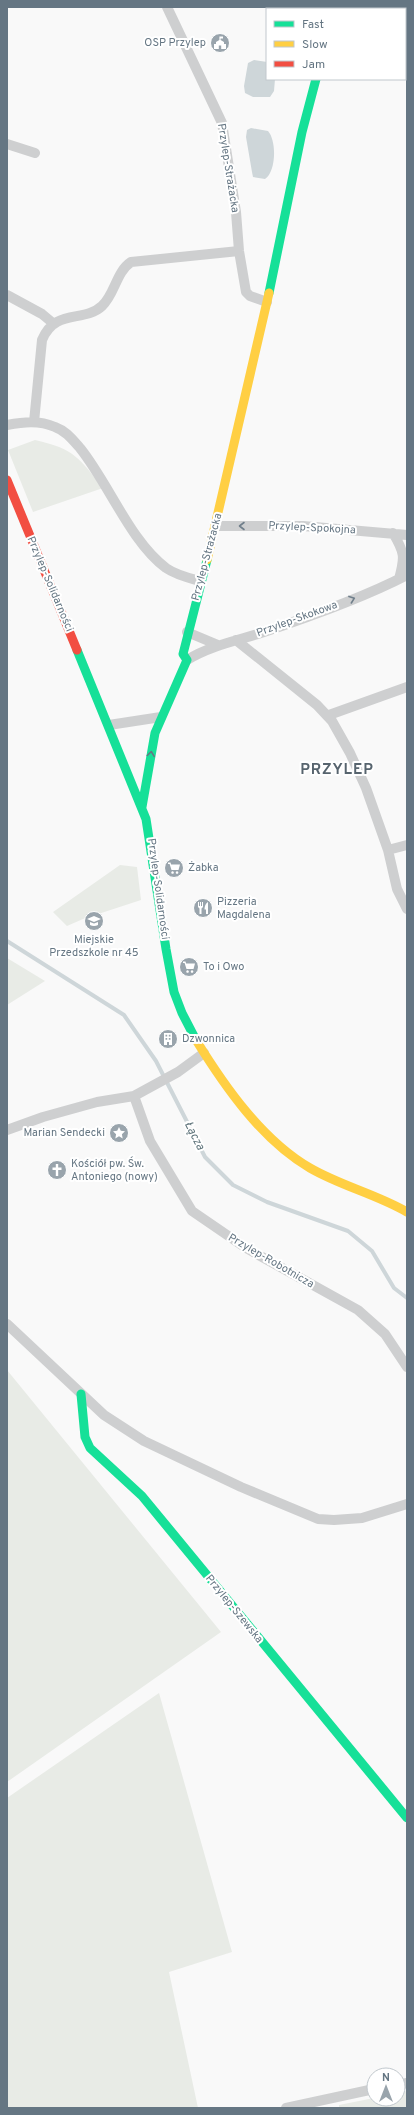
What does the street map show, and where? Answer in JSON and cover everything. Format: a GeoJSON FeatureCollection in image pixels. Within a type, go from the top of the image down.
{"type":"FeatureCollection","features":[{"type":"Feature","properties":{"kind":"street","name":"Przylep-Strażacka"},"geometry":{"type":"LineString","coordinates":[[167,7],[222,123],[236,212],[239,251],[246,292],[250,296],[267,302]]}},
{"type":"Feature","properties":{"kind":"street","name":"Przylep-Strażacka"},"geometry":{"type":"LineString","coordinates":[[142,807],[151,748],[160,717],[187,660],[183,654],[200,581],[216,526],[267,302],[290,184],[316,80]]}},
{"type":"Feature","properties":{"kind":"street"},"geometry":{"type":"LineString","coordinates":[[7,144],[35,153]]}},
{"type":"Feature","properties":{"kind":"street"},"geometry":{"type":"LineString","coordinates":[[34,422],[42,340],[46,331],[54,324],[65,318],[95,310],[103,306],[122,272],[132,262],[239,251]]}},
{"type":"Feature","properties":{"kind":"street"},"geometry":{"type":"LineString","coordinates":[[7,295],[42,314],[54,324]]}},
{"type":"Feature","properties":{"kind":"street"},"geometry":{"type":"LineString","coordinates":[[7,425],[34,422],[55,427],[71,437],[93,464],[129,524],[158,562],[176,574],[200,581]]}},
{"type":"Feature","properties":{"kind":"street","name":"Przylep-Solidarności"},"geometry":{"type":"LineString","coordinates":[[7,480],[142,807],[154,855],[166,945],[175,994],[185,1019],[204,1053],[256,1120],[275,1141],[315,1172],[385,1200],[407,1212]]}},
{"type":"Feature","properties":{"kind":"street","name":"Przylep-Spokojna"},"geometry":{"type":"LineString","coordinates":[[216,526],[303,526],[407,535]]}},
{"type":"Feature","properties":{"kind":"street"},"geometry":{"type":"LineString","coordinates":[[393,533],[403,549],[403,577]]}},
{"type":"Feature","properties":{"kind":"street","name":"Przylep-Skokowa"},"geometry":{"type":"LineString","coordinates":[[187,660],[218,645],[236,640],[367,593],[403,577]]}},
{"type":"Feature","properties":{"kind":"street"},"geometry":{"type":"LineString","coordinates":[[188,632],[218,645]]}},
{"type":"Feature","properties":{"kind":"street"},"geometry":{"type":"LineString","coordinates":[[236,640],[329,716],[350,753],[366,788],[388,850],[396,889],[407,909]]}},
{"type":"Feature","properties":{"kind":"street"},"geometry":{"type":"LineString","coordinates":[[329,716],[407,687]]}},
{"type":"Feature","properties":{"kind":"street"},"geometry":{"type":"LineString","coordinates":[[109,726],[160,717]]}},
{"type":"Feature","properties":{"kind":"street"},"geometry":{"type":"LineString","coordinates":[[388,850],[407,845]]}},
{"type":"Feature","properties":{"kind":"street"},"geometry":{"type":"LineString","coordinates":[[7,1130],[43,1117],[97,1102],[134,1096],[178,1072],[204,1053]]}},
{"type":"Feature","properties":{"kind":"street","name":"Przylep-Robotnicza"},"geometry":{"type":"LineString","coordinates":[[134,1096],[150,1141],[192,1211],[246,1248],[358,1310],[385,1334],[407,1367]]}},
{"type":"Feature","properties":{"kind":"street"},"geometry":{"type":"LineString","coordinates":[[7,1324],[104,1415],[144,1441],[288,1508],[318,1519],[334,1520],[362,1518],[407,1504]]}},
{"type":"Feature","properties":{"kind":"street","name":"Przylep-Szewska"},"geometry":{"type":"LineString","coordinates":[[81,1394],[85,1437],[90,1448],[142,1496],[407,1818]]}},
{"type":"Feature","properties":{"kind":"street"},"geometry":{"type":"LineString","coordinates":[[286,2108],[366,2091]]}},
{"type":"Feature","properties":{"kind":"shaded area"},"geometry":{"type":"Polygon","coordinates":[[[254,60],[266,62],[266,80],[275,80],[274,91],[270,97],[253,97],[245,93],[244,86],[248,63],[254,60]]]}},
{"type":"Feature","properties":{"kind":"shaded area"},"geometry":{"type":"Polygon","coordinates":[[[251,128],[268,131],[273,142],[273,163],[269,175],[265,179],[253,177],[246,137],[247,130],[251,128]]]}},
{"type":"Feature","properties":{"kind":"shaded area"},"geometry":{"type":"Polygon","coordinates":[[[35,440],[48,443],[68,451],[88,469],[103,488],[33,512],[8,450],[35,440]]]}},
{"type":"Feature","properties":{"kind":"shaded area"},"geometry":{"type":"Polygon","coordinates":[[[120,865],[137,867],[141,900],[83,919],[67,926],[53,912],[120,865]]]}},
{"type":"Feature","properties":{"kind":"shaded area"},"geometry":{"type":"Polygon","coordinates":[[[7,958],[45,981],[7,1005],[7,958]]]}},
{"type":"Feature","properties":{"kind":"shaded area"},"geometry":{"type":"Polygon","coordinates":[[[7,1370],[221,1632],[7,1782],[7,1370]]]}},
{"type":"Feature","properties":{"kind":"shaded area"},"geometry":{"type":"Polygon","coordinates":[[[159,1693],[232,1952],[169,1972],[198,2108],[7,2108],[7,1798],[159,1693]]]}},
{"type":"Feature","properties":{"kind":"shaded area"},"geometry":{"type":"Polygon","coordinates":[[[406,2091],[407,2108],[339,2108],[339,2105],[366,2100],[366,2107],[406,2107],[406,2091]]]}},
{"type":"Feature","properties":{"kind":"waterway","name":"Łącza"},"geometry":{"type":"LineString","coordinates":[[7,941],[124,1015],[156,1061],[205,1157],[233,1185],[267,1202],[348,1231],[372,1251],[394,1288],[407,1298]]}},
{"type":"Feature","properties":{"kind":"traffic: fast"},"geometry":{"type":"LineString","coordinates":[[269,293],[302,132],[316,80]]}},
{"type":"Feature","properties":{"kind":"traffic: fast"},"geometry":{"type":"LineString","coordinates":[[142,807],[155,733],[187,660],[183,654],[207,560]]}},
{"type":"Feature","properties":{"kind":"traffic: fast"},"geometry":{"type":"LineString","coordinates":[[77,650],[146,819],[174,992],[182,1013],[196,1040]]}},
{"type":"Feature","properties":{"kind":"traffic: fast"},"geometry":{"type":"LineString","coordinates":[[81,1394],[85,1437],[90,1448],[142,1496],[407,1818]]}},
{"type":"Feature","properties":{"kind":"traffic: slow"},"geometry":{"type":"LineString","coordinates":[[207,560],[269,293]]}},
{"type":"Feature","properties":{"kind":"traffic: slow"},"geometry":{"type":"LineString","coordinates":[[196,1040],[232,1094],[260,1128],[276,1143],[310,1168],[407,1212]]}},
{"type":"Feature","properties":{"kind":"traffic: jam"},"geometry":{"type":"LineString","coordinates":[[7,480],[77,650]]}},
{"type":"Feature","properties":{"kind":"place","name":"OSP Przylep"},"geometry":{"type":"Point","coordinates":[220,43]}},
{"type":"Feature","properties":{"kind":"place","name":"Żabka"},"geometry":{"type":"Point","coordinates":[174,868]}},
{"type":"Feature","properties":{"kind":"place","name":"Pizzeria Magdalena"},"geometry":{"type":"Point","coordinates":[203,908]}},
{"type":"Feature","properties":{"kind":"place","name":"Miejskie Przedszkole nr 45"},"geometry":{"type":"Point","coordinates":[94,921]}},
{"type":"Feature","properties":{"kind":"place","name":"To i Owo"},"geometry":{"type":"Point","coordinates":[189,967]}},
{"type":"Feature","properties":{"kind":"place","name":"Dzwonnica"},"geometry":{"type":"Point","coordinates":[168,1039]}},
{"type":"Feature","properties":{"kind":"place","name":"Marian Sendecki"},"geometry":{"type":"Point","coordinates":[119,1133]}},
{"type":"Feature","properties":{"kind":"place","name":"Kościół pw. Św. Antoniego (nowy)"},"geometry":{"type":"Point","coordinates":[57,1170]}},
{"type":"Feature","properties":{"kind":"district","name":"PRZYLEP"},"geometry":{"type":"Point","coordinates":[337,770]}}]}
